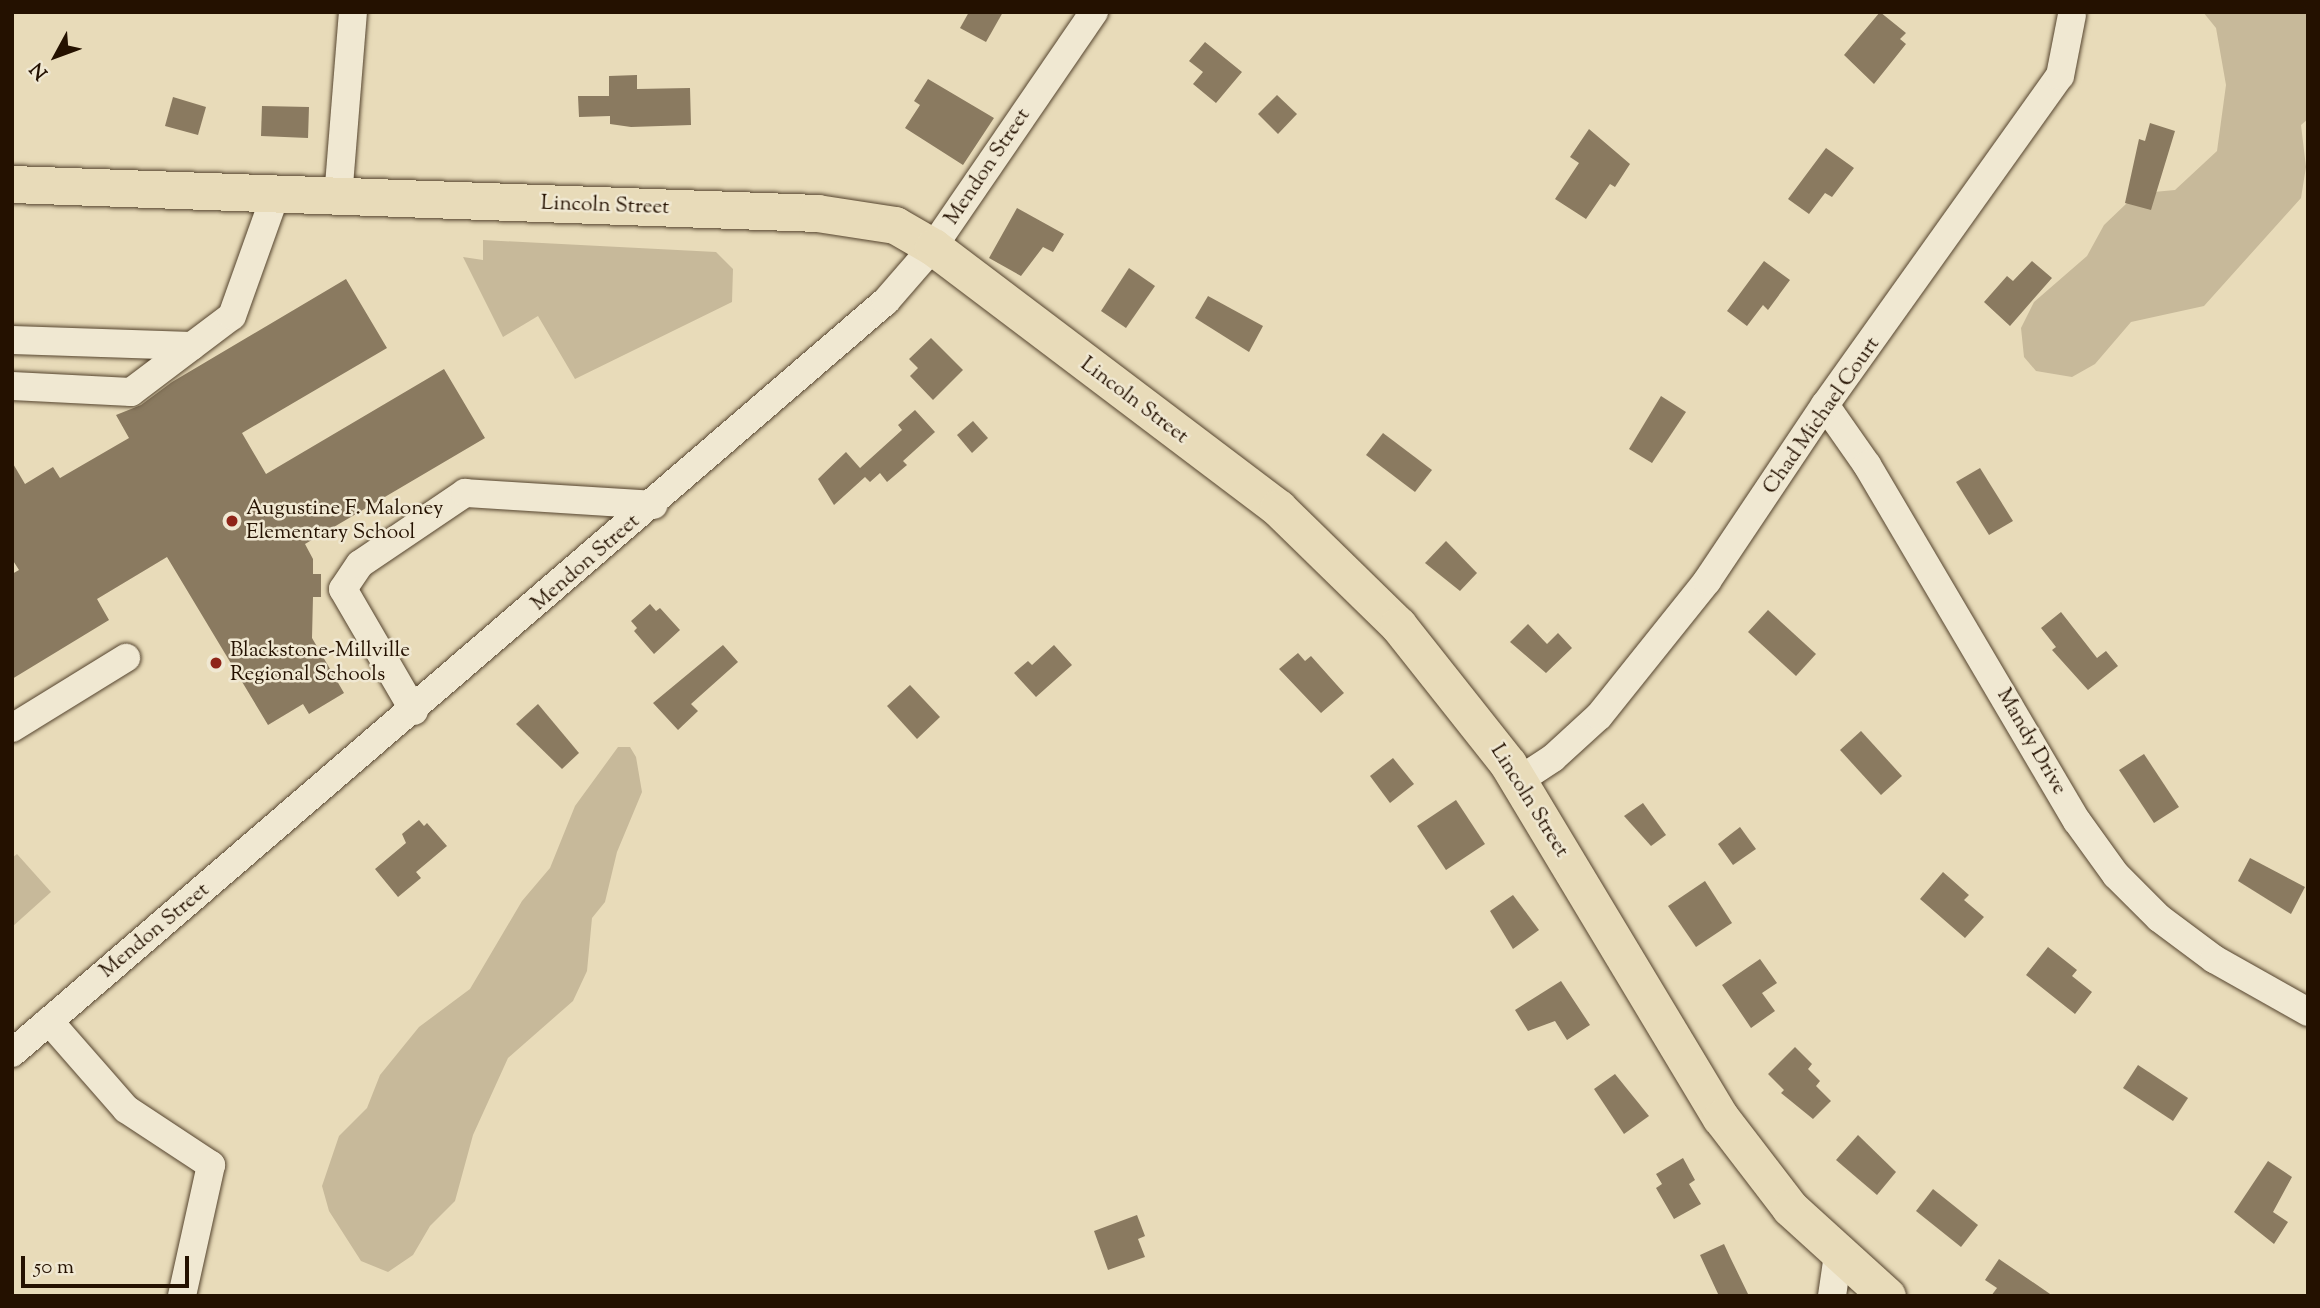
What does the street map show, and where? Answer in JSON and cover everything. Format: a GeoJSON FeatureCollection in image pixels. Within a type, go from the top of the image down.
{"type":"FeatureCollection","features":[{"type":"Feature","properties":{"kind":"main road","name":"Lincoln Street"},"geometry":{"type":"LineString","coordinates":[[12,184],[275,196],[817,213],[895,225],[933,247],[1288,517],[1407,635],[1518,781],[1709,1100],[1776,1190],[1838,1255],[1887,1296]]}},
{"type":"Feature","properties":{"kind":"street"},"geometry":{"type":"LineString","coordinates":[[338,198],[353,12]]}},
{"type":"Feature","properties":{"kind":"street","name":"Mendon Street"},"geometry":{"type":"LineString","coordinates":[[12,1053],[654,505],[887,301],[933,247],[1094,12]]}},
{"type":"Feature","properties":{"kind":"street","name":"Chad Michael Court"},"geometry":{"type":"LineString","coordinates":[[1518,781],[1553,758],[1599,716],[1707,581],[1825,405],[2060,76],[2072,15]]}},
{"type":"Feature","properties":{"kind":"street"},"geometry":{"type":"LineString","coordinates":[[12,386],[131,392],[232,316],[275,196]]}},
{"type":"Feature","properties":{"kind":"street"},"geometry":{"type":"LineString","coordinates":[[12,340],[192,346]]}},
{"type":"Feature","properties":{"kind":"street","name":"Mandy Drive"},"geometry":{"type":"LineString","coordinates":[[1825,405],[1867,465],[2077,821],[2116,875],[2159,918],[2214,959],[2308,1012]]}},
{"type":"Feature","properties":{"kind":"street"},"geometry":{"type":"LineString","coordinates":[[414,711],[344,589],[360,564],[465,493],[654,505]]}},
{"type":"Feature","properties":{"kind":"street"},"geometry":{"type":"LineString","coordinates":[[12,728],[126,658]]}},
{"type":"Feature","properties":{"kind":"street"},"geometry":{"type":"LineString","coordinates":[[49,1021],[126,1109],[211,1165],[182,1296]]}},
{"type":"Feature","properties":{"kind":"street"},"geometry":{"type":"LineString","coordinates":[[1832,1296],[1838,1255]]}},
{"type":"Feature","properties":{"kind":"shaded area"},"geometry":{"type":"Polygon","coordinates":[[[2203,12],[2308,12],[2308,119],[2301,125],[2306,167],[2301,198],[2204,306],[2131,322],[2095,364],[2072,377],[2036,371],[2024,357],[2021,328],[2034,302],[2087,256],[2104,225],[2127,203],[2143,193],[2175,190],[2217,151],[2226,85],[2216,28],[2203,12]]]}},
{"type":"Feature","properties":{"kind":"shaded area"},"geometry":{"type":"Polygon","coordinates":[[[483,240],[716,252],[733,269],[732,302],[575,379],[538,316],[503,337],[463,257],[483,260],[483,240]]]}},
{"type":"Feature","properties":{"kind":"shaded area"},"geometry":{"type":"Polygon","coordinates":[[[618,747],[630,747],[636,757],[642,792],[617,852],[605,902],[592,918],[587,971],[573,1001],[508,1058],[473,1135],[455,1201],[430,1226],[413,1255],[388,1272],[361,1261],[329,1211],[322,1186],[339,1136],[367,1108],[380,1075],[419,1027],[470,989],[522,901],[550,868],[575,806],[618,747]]]}},
{"type":"Feature","properties":{"kind":"shaded area"},"geometry":{"type":"Polygon","coordinates":[[[17,854],[51,892],[12,927],[12,858],[17,854]]]}},
{"type":"Feature","properties":{"kind":"building"},"geometry":{"type":"Polygon","coordinates":[[[969,12],[1003,12],[986,42],[960,28],[969,12]]]}},
{"type":"Feature","properties":{"kind":"building"},"geometry":{"type":"Polygon","coordinates":[[[1880,12],[1906,33],[1900,39],[1906,44],[1874,84],[1844,55],[1880,12]]]}},
{"type":"Feature","properties":{"kind":"building"},"geometry":{"type":"Polygon","coordinates":[[[1205,42],[1242,72],[1216,103],[1193,84],[1203,72],[1189,61],[1205,42]]]}},
{"type":"Feature","properties":{"kind":"building"},"geometry":{"type":"Polygon","coordinates":[[[637,75],[637,89],[690,88],[691,125],[631,127],[610,124],[610,116],[579,117],[578,96],[609,96],[609,76],[637,75]]]}},
{"type":"Feature","properties":{"kind":"building"},"geometry":{"type":"Polygon","coordinates":[[[928,79],[994,118],[963,165],[905,128],[920,105],[914,101],[928,79]]]}},
{"type":"Feature","properties":{"kind":"building"},"geometry":{"type":"Polygon","coordinates":[[[1277,95],[1297,114],[1278,134],[1258,114],[1277,95]]]}},
{"type":"Feature","properties":{"kind":"building"},"geometry":{"type":"Polygon","coordinates":[[[173,97],[206,107],[198,135],[165,126],[173,97]]]}},
{"type":"Feature","properties":{"kind":"building"},"geometry":{"type":"Polygon","coordinates":[[[262,106],[309,107],[308,138],[261,136],[262,106]]]}},
{"type":"Feature","properties":{"kind":"building"},"geometry":{"type":"Polygon","coordinates":[[[2150,123],[2175,131],[2151,210],[2125,203],[2139,139],[2145,141],[2150,123]]]}},
{"type":"Feature","properties":{"kind":"building"},"geometry":{"type":"Polygon","coordinates":[[[1589,129],[1630,164],[1615,187],[1610,184],[1586,219],[1555,199],[1579,163],[1570,157],[1589,129]]]}},
{"type":"Feature","properties":{"kind":"building"},"geometry":{"type":"Polygon","coordinates":[[[1826,148],[1854,168],[1832,197],[1825,193],[1809,214],[1788,199],[1826,148]]]}},
{"type":"Feature","properties":{"kind":"building"},"geometry":{"type":"Polygon","coordinates":[[[1017,208],[1064,234],[1053,252],[1043,247],[1021,276],[989,258],[1017,208]]]}},
{"type":"Feature","properties":{"kind":"building"},"geometry":{"type":"Polygon","coordinates":[[[1764,261],[1790,280],[1768,310],[1763,305],[1747,326],[1727,311],[1764,261]]]}},
{"type":"Feature","properties":{"kind":"building"},"geometry":{"type":"Polygon","coordinates":[[[2032,261],[2052,278],[2010,326],[1984,302],[2007,276],[2013,281],[2032,261]]]}},
{"type":"Feature","properties":{"kind":"building"},"geometry":{"type":"Polygon","coordinates":[[[1129,268],[1155,286],[1126,328],[1101,311],[1129,268]]]}},
{"type":"Feature","properties":{"kind":"building"},"geometry":{"type":"Polygon","coordinates":[[[346,279],[387,348],[242,433],[266,474],[444,369],[485,438],[305,544],[313,559],[313,574],[321,574],[321,597],[313,597],[312,638],[344,693],[309,714],[303,704],[268,725],[167,557],[97,599],[109,620],[12,679],[12,574],[19,570],[12,559],[12,462],[25,484],[53,467],[60,478],[129,438],[116,415],[141,405],[172,382],[346,279]]]}},
{"type":"Feature","properties":{"kind":"building"},"geometry":{"type":"Polygon","coordinates":[[[1208,296],[1263,326],[1249,352],[1195,318],[1208,296]]]}},
{"type":"Feature","properties":{"kind":"building"},"geometry":{"type":"Polygon","coordinates":[[[931,338],[963,370],[933,400],[910,376],[918,368],[909,359],[931,338]]]}},
{"type":"Feature","properties":{"kind":"building"},"geometry":{"type":"Polygon","coordinates":[[[1661,396],[1686,412],[1652,463],[1629,449],[1661,396]]]}},
{"type":"Feature","properties":{"kind":"building"},"geometry":{"type":"Polygon","coordinates":[[[915,410],[935,432],[903,461],[907,465],[887,482],[880,473],[870,482],[865,477],[834,505],[818,479],[846,452],[860,468],[902,430],[898,425],[915,410]]]}},
{"type":"Feature","properties":{"kind":"building"},"geometry":{"type":"Polygon","coordinates":[[[973,421],[988,438],[972,453],[957,435],[973,421]]]}},
{"type":"Feature","properties":{"kind":"building"},"geometry":{"type":"Polygon","coordinates":[[[1383,433],[1432,470],[1415,492],[1366,455],[1383,433]]]}},
{"type":"Feature","properties":{"kind":"building"},"geometry":{"type":"Polygon","coordinates":[[[1980,468],[2013,521],[1989,535],[1956,482],[1980,468]]]}},
{"type":"Feature","properties":{"kind":"building"},"geometry":{"type":"Polygon","coordinates":[[[1446,541],[1477,573],[1460,591],[1425,563],[1446,541]]]}},
{"type":"Feature","properties":{"kind":"building"},"geometry":{"type":"Polygon","coordinates":[[[650,604],[656,611],[660,608],[680,630],[654,654],[634,631],[637,628],[631,621],[650,604]]]}},
{"type":"Feature","properties":{"kind":"building"},"geometry":{"type":"Polygon","coordinates":[[[1768,610],[1816,654],[1796,676],[1748,632],[1768,610]]]}},
{"type":"Feature","properties":{"kind":"building"},"geometry":{"type":"Polygon","coordinates":[[[2061,612],[2097,658],[2106,651],[2118,666],[2088,690],[2052,650],[2056,647],[2041,628],[2061,612]]]}},
{"type":"Feature","properties":{"kind":"building"},"geometry":{"type":"Polygon","coordinates":[[[1528,624],[1547,644],[1558,633],[1572,648],[1546,673],[1510,642],[1528,624]]]}},
{"type":"Feature","properties":{"kind":"building"},"geometry":{"type":"Polygon","coordinates":[[[723,645],[738,662],[691,704],[698,711],[678,730],[653,703],[723,645]]]}},
{"type":"Feature","properties":{"kind":"building"},"geometry":{"type":"Polygon","coordinates":[[[1054,645],[1072,665],[1036,697],[1014,673],[1028,661],[1032,665],[1054,645]]]}},
{"type":"Feature","properties":{"kind":"building"},"geometry":{"type":"Polygon","coordinates":[[[1298,653],[1305,661],[1311,656],[1344,693],[1321,713],[1279,669],[1298,653]]]}},
{"type":"Feature","properties":{"kind":"building"},"geometry":{"type":"Polygon","coordinates":[[[910,685],[940,717],[917,739],[887,706],[910,685]]]}},
{"type":"Feature","properties":{"kind":"building"},"geometry":{"type":"Polygon","coordinates":[[[538,704],[579,753],[562,769],[516,724],[538,704]]]}},
{"type":"Feature","properties":{"kind":"building"},"geometry":{"type":"Polygon","coordinates":[[[1861,731],[1902,776],[1881,795],[1840,750],[1861,731]]]}},
{"type":"Feature","properties":{"kind":"building"},"geometry":{"type":"Polygon","coordinates":[[[2144,754],[2179,807],[2154,823],[2119,770],[2144,754]]]}},
{"type":"Feature","properties":{"kind":"building"},"geometry":{"type":"Polygon","coordinates":[[[1393,758],[1414,784],[1390,803],[1370,776],[1393,758]]]}},
{"type":"Feature","properties":{"kind":"building"},"geometry":{"type":"Polygon","coordinates":[[[1456,800],[1485,844],[1446,870],[1417,826],[1456,800]]]}},
{"type":"Feature","properties":{"kind":"building"},"geometry":{"type":"Polygon","coordinates":[[[1643,803],[1666,835],[1651,846],[1624,816],[1643,803]]]}},
{"type":"Feature","properties":{"kind":"building"},"geometry":{"type":"Polygon","coordinates":[[[419,820],[424,826],[427,823],[447,846],[416,872],[421,878],[398,897],[375,869],[406,843],[402,834],[419,820]]]}},
{"type":"Feature","properties":{"kind":"building"},"geometry":{"type":"Polygon","coordinates":[[[1740,827],[1756,849],[1733,865],[1718,844],[1740,827]]]}},
{"type":"Feature","properties":{"kind":"building"},"geometry":{"type":"Polygon","coordinates":[[[2250,858],[2305,887],[2291,914],[2238,881],[2250,858]]]}},
{"type":"Feature","properties":{"kind":"building"},"geometry":{"type":"Polygon","coordinates":[[[1943,872],[1969,895],[1964,900],[1984,917],[1965,938],[1920,899],[1943,872]]]}},
{"type":"Feature","properties":{"kind":"building"},"geometry":{"type":"Polygon","coordinates":[[[1705,881],[1732,923],[1696,947],[1668,906],[1705,881]]]}},
{"type":"Feature","properties":{"kind":"building"},"geometry":{"type":"Polygon","coordinates":[[[1513,895],[1539,930],[1513,949],[1490,911],[1513,895]]]}},
{"type":"Feature","properties":{"kind":"building"},"geometry":{"type":"Polygon","coordinates":[[[2048,947],[2077,970],[2072,976],[2092,992],[2075,1014],[2026,975],[2048,947]]]}},
{"type":"Feature","properties":{"kind":"building"},"geometry":{"type":"Polygon","coordinates":[[[1760,959],[1777,983],[1762,993],[1775,1011],[1751,1028],[1722,985],[1760,959]]]}},
{"type":"Feature","properties":{"kind":"building"},"geometry":{"type":"Polygon","coordinates":[[[1561,981],[1590,1025],[1567,1040],[1555,1021],[1528,1031],[1515,1010],[1561,981]]]}},
{"type":"Feature","properties":{"kind":"building"},"geometry":{"type":"Polygon","coordinates":[[[1795,1047],[1812,1064],[1808,1069],[1820,1081],[1816,1086],[1831,1101],[1813,1119],[1781,1093],[1784,1090],[1768,1074],[1795,1047]]]}},
{"type":"Feature","properties":{"kind":"building"},"geometry":{"type":"Polygon","coordinates":[[[2138,1065],[2188,1098],[2173,1121],[2123,1088],[2138,1065]]]}},
{"type":"Feature","properties":{"kind":"building"},"geometry":{"type":"Polygon","coordinates":[[[1615,1074],[1649,1116],[1624,1134],[1594,1089],[1615,1074]]]}},
{"type":"Feature","properties":{"kind":"building"},"geometry":{"type":"Polygon","coordinates":[[[1858,1135],[1896,1172],[1877,1195],[1836,1160],[1858,1135]]]}},
{"type":"Feature","properties":{"kind":"building"},"geometry":{"type":"Polygon","coordinates":[[[1683,1158],[1695,1180],[1689,1184],[1701,1204],[1674,1219],[1656,1188],[1662,1184],[1656,1174],[1683,1158]]]}},
{"type":"Feature","properties":{"kind":"building"},"geometry":{"type":"Polygon","coordinates":[[[2268,1161],[2292,1177],[2273,1212],[2288,1222],[2274,1244],[2234,1212],[2268,1161]]]}},
{"type":"Feature","properties":{"kind":"building"},"geometry":{"type":"Polygon","coordinates":[[[1933,1189],[1978,1225],[1961,1247],[1916,1211],[1933,1189]]]}},
{"type":"Feature","properties":{"kind":"building"},"geometry":{"type":"Polygon","coordinates":[[[1137,1215],[1145,1236],[1138,1239],[1145,1257],[1108,1270],[1094,1231],[1137,1215]]]}},
{"type":"Feature","properties":{"kind":"building"},"geometry":{"type":"Polygon","coordinates":[[[1724,1244],[1749,1296],[1719,1296],[1700,1255],[1724,1244]]]}},
{"type":"Feature","properties":{"kind":"building"},"geometry":{"type":"Polygon","coordinates":[[[1999,1259],[2053,1296],[1991,1296],[1997,1288],[1985,1280],[1999,1259]]]}},
{"type":"Feature","properties":{"kind":"place","name":"Augustine F. Maloney Elementary School"},"geometry":{"type":"Point","coordinates":[232,521]}},
{"type":"Feature","properties":{"kind":"place","name":"Blackstone-Millville Regional Schools"},"geometry":{"type":"Point","coordinates":[216,663]}}]}
